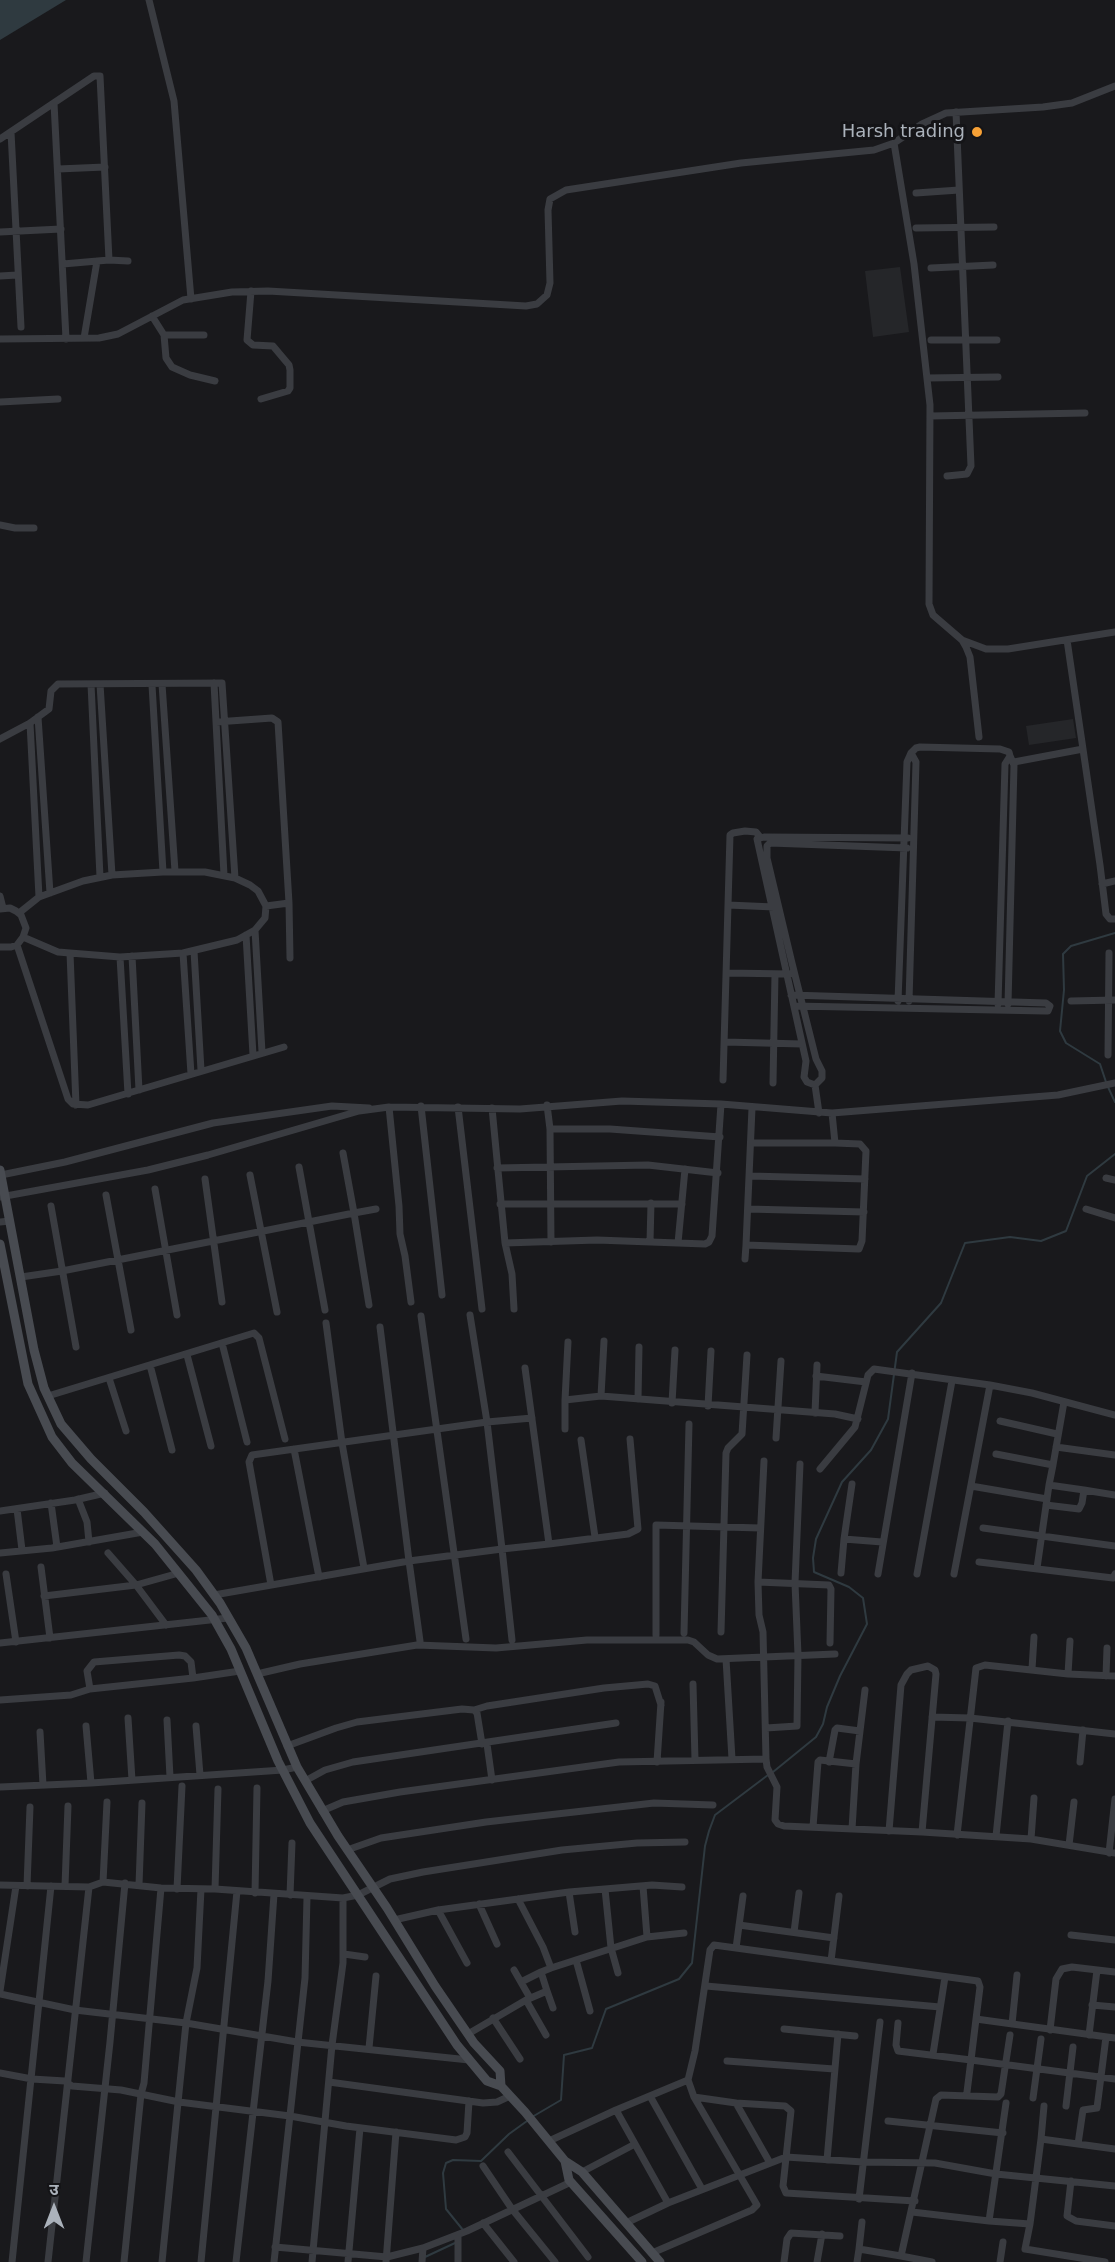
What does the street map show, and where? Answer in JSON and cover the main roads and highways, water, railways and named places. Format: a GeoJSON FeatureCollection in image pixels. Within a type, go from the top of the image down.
{"type":"FeatureCollection","features":[{"type":"Feature","properties":{"kind":"main road"},"geometry":{"type":"LineString","coordinates":[[1,1172],[5,1221],[21,1277],[34,1350],[48,1396],[61,1424],[196,1570],[214,1595],[246,1648],[297,1767],[322,1811],[435,1986],[468,2034],[500,2072],[501,2086]]}},
{"type":"Feature","properties":{"kind":"main road"},"geometry":{"type":"LineString","coordinates":[[0,1244],[28,1384],[51,1437],[72,1462],[143,1532],[179,1573],[214,1619],[231,1650],[283,1770],[310,1823],[457,2045],[487,2081],[501,2086],[536,2124],[565,2161],[582,2172],[660,2262]]}},
{"type":"Feature","properties":{"kind":"main road"},"geometry":{"type":"LineString","coordinates":[[565,2161],[571,2182],[642,2262]]}},
{"type":"Feature","properties":{"kind":"waterway"},"geometry":{"type":"LineString","coordinates":[[1106,1082],[1100,1064],[1066,1043],[1060,1031],[1064,990],[1063,954],[1071,946],[1115,933]]}},
{"type":"Feature","properties":{"kind":"waterway"},"geometry":{"type":"LineString","coordinates":[[1108,1087],[1115,1102]]}},
{"type":"Feature","properties":{"kind":"waterway"},"geometry":{"type":"LineString","coordinates":[[773,1772],[816,1737],[840,1676],[867,1624],[863,1598],[849,1587],[814,1572],[813,1558],[816,1539],[842,1482],[871,1450],[888,1419],[897,1352],[941,1303],[965,1243],[1010,1237],[1041,1241],[1066,1231],[1087,1176],[1115,1154]]}},
{"type":"Feature","properties":{"kind":"waterway"},"geometry":{"type":"LineString","coordinates":[[532,2117],[561,2100],[564,2055],[592,2048],[606,2009],[679,1979],[692,1963],[705,1846],[715,1815],[768,1775]]}},
{"type":"Feature","properties":{"kind":"waterway"},"geometry":{"type":"LineString","coordinates":[[463,2230],[446,2209],[443,2173],[446,2163],[453,2160],[481,2161],[509,2134],[527,2121]]}},
{"type":"Feature","properties":{"kind":"waterway"},"geometry":{"type":"LineString","coordinates":[[425,2257],[455,2243]]}},
{"type":"Feature","properties":{"kind":"place","name":"Harsh trading"},"geometry":{"type":"Point","coordinates":[977,132]}}]}
